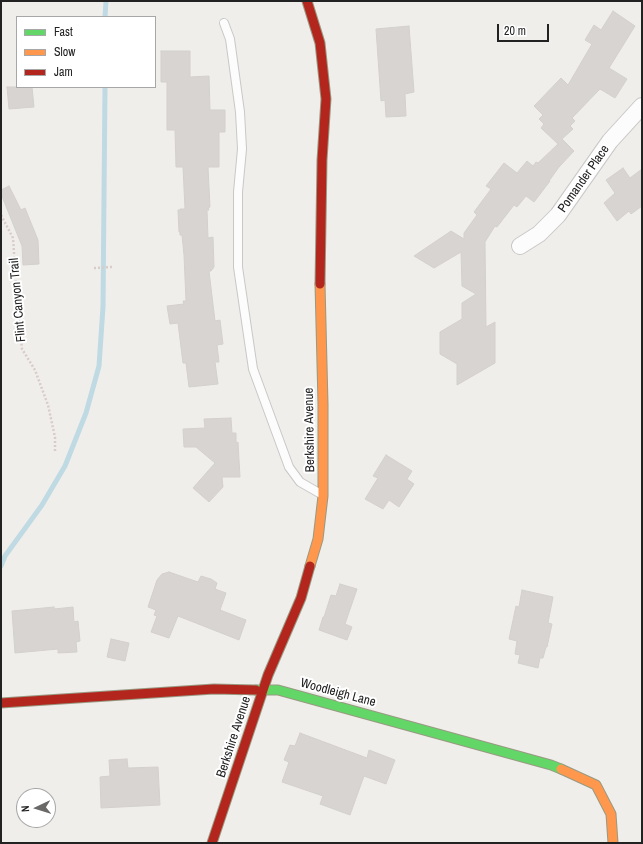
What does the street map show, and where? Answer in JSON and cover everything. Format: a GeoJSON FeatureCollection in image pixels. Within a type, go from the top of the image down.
{"type":"FeatureCollection","features":[{"type":"Feature","properties":{"kind":"street","name":"Berkshire Avenue"},"geometry":{"type":"LineString","coordinates":[[212,843],[263,689],[302,598],[318,539],[324,496],[320,277],[322,160],[326,99],[320,43],[307,1]]}},
{"type":"Feature","properties":{"kind":"street","name":"Pomander Place"},"geometry":{"type":"LineString","coordinates":[[520,246],[539,234],[558,215],[610,141],[642,106]]}},
{"type":"Feature","properties":{"kind":"street","name":"Woodleigh Lane"},"geometry":{"type":"LineString","coordinates":[[1,703],[214,689],[263,689],[286,692],[558,768],[596,785],[611,814],[613,843]]}},
{"type":"Feature","properties":{"kind":"lane"},"geometry":{"type":"LineString","coordinates":[[224,23],[230,39],[240,112],[242,149],[238,192],[238,267],[253,369],[289,467],[300,482],[324,496]]}},
{"type":"Feature","properties":{"kind":"path","name":"Flint Canyon Trail"},"geometry":{"type":"LineString","coordinates":[[1,215],[13,238],[22,349],[40,380],[48,405],[55,437],[55,453]]}},
{"type":"Feature","properties":{"kind":"path"},"geometry":{"type":"LineString","coordinates":[[94,268],[112,267]]}},
{"type":"Feature","properties":{"kind":"building"},"geometry":{"type":"Polygon","coordinates":[[[613,11],[635,26],[609,68],[627,79],[615,98],[600,89],[572,118],[575,121],[570,126],[573,129],[562,139],[574,151],[559,167],[534,202],[526,196],[517,207],[514,205],[497,227],[495,226],[485,242],[486,327],[495,322],[495,363],[457,385],[457,364],[440,354],[440,332],[462,319],[462,303],[476,294],[462,286],[461,252],[434,268],[414,256],[451,231],[464,239],[464,233],[477,215],[474,212],[491,189],[486,186],[504,163],[517,173],[527,161],[533,166],[558,144],[541,128],[544,124],[539,119],[543,115],[534,106],[561,78],[568,85],[592,44],[585,40],[594,25],[601,30],[613,11]]]}},
{"type":"Feature","properties":{"kind":"building"},"geometry":{"type":"Polygon","coordinates":[[[409,26],[414,92],[405,94],[406,116],[386,117],[385,100],[381,101],[376,29],[409,26]]]}},
{"type":"Feature","properties":{"kind":"building"},"geometry":{"type":"Polygon","coordinates":[[[161,51],[190,51],[190,77],[209,76],[210,110],[225,110],[225,132],[219,132],[219,167],[208,167],[210,207],[208,208],[209,210],[207,210],[208,238],[213,237],[214,267],[211,271],[209,271],[215,321],[220,320],[223,344],[217,345],[219,362],[215,362],[218,384],[189,387],[186,363],[183,363],[178,323],[170,324],[167,306],[184,304],[183,301],[186,301],[184,255],[182,235],[180,235],[179,232],[178,210],[185,209],[183,167],[176,167],[175,130],[167,130],[167,82],[161,82],[161,51]]]}},
{"type":"Feature","properties":{"kind":"building"},"geometry":{"type":"Polygon","coordinates":[[[7,87],[32,88],[34,107],[9,109],[7,87]]]}},
{"type":"Feature","properties":{"kind":"building"},"geometry":{"type":"Polygon","coordinates":[[[623,168],[630,178],[642,169],[642,206],[631,214],[629,211],[617,221],[604,203],[615,193],[606,180],[623,168]]]}},
{"type":"Feature","properties":{"kind":"building"},"geometry":{"type":"Polygon","coordinates":[[[9,186],[21,210],[25,208],[38,240],[39,264],[23,265],[22,246],[1,194],[1,190],[9,186]]]}},
{"type":"Feature","properties":{"kind":"building"},"geometry":{"type":"Polygon","coordinates":[[[231,418],[232,433],[236,433],[236,443],[238,442],[240,477],[222,477],[223,487],[209,502],[193,488],[215,463],[196,447],[184,447],[183,429],[205,428],[204,419],[231,418]]]}},
{"type":"Feature","properties":{"kind":"building"},"geometry":{"type":"Polygon","coordinates":[[[386,455],[412,471],[407,479],[414,484],[399,507],[389,500],[383,509],[365,499],[378,478],[373,476],[386,455]]]}},
{"type":"Feature","properties":{"kind":"building"},"geometry":{"type":"Polygon","coordinates":[[[169,572],[198,582],[201,576],[211,579],[217,583],[215,589],[226,593],[220,610],[246,620],[239,640],[178,616],[169,638],[151,632],[157,616],[154,615],[156,610],[148,607],[157,580],[162,574],[169,572]]]}},
{"type":"Feature","properties":{"kind":"building"},"geometry":{"type":"Polygon","coordinates":[[[340,584],[357,589],[345,624],[352,627],[347,640],[319,630],[331,595],[336,596],[340,584]]]}},
{"type":"Feature","properties":{"kind":"building"},"geometry":{"type":"Polygon","coordinates":[[[522,590],[553,597],[548,623],[552,624],[547,647],[543,658],[540,658],[538,668],[518,663],[520,655],[515,654],[517,641],[509,639],[516,606],[519,607],[522,590]]]}},
{"type":"Feature","properties":{"kind":"building"},"geometry":{"type":"Polygon","coordinates":[[[54,607],[54,609],[73,607],[74,622],[78,621],[80,641],[76,642],[77,652],[58,653],[58,649],[15,653],[12,611],[54,607]]]}},
{"type":"Feature","properties":{"kind":"building"},"geometry":{"type":"Polygon","coordinates":[[[111,639],[129,643],[125,661],[107,657],[111,639]]]}},
{"type":"Feature","properties":{"kind":"building"},"geometry":{"type":"Polygon","coordinates":[[[300,733],[367,758],[369,750],[395,760],[386,784],[364,776],[350,815],[320,804],[323,796],[282,782],[289,762],[284,760],[290,745],[295,746],[300,733]]]}},
{"type":"Feature","properties":{"kind":"building"},"geometry":{"type":"Polygon","coordinates":[[[127,759],[128,768],[158,767],[160,805],[101,808],[100,777],[110,776],[109,760],[127,759]]]}},
{"type":"Feature","properties":{"kind":"waterway"},"geometry":{"type":"LineString","coordinates":[[105,16],[106,1]]}},
{"type":"Feature","properties":{"kind":"waterway"},"geometry":{"type":"LineString","coordinates":[[1,566],[5,556],[42,505],[65,466],[86,413],[99,366],[103,307],[105,88]]}},
{"type":"Feature","properties":{"kind":"traffic: fast"},"geometry":{"type":"LineString","coordinates":[[256,690],[278,690],[561,769]]}},
{"type":"Feature","properties":{"kind":"traffic: slow"},"geometry":{"type":"LineString","coordinates":[[310,566],[318,539],[323,496],[323,404],[320,284]]}},
{"type":"Feature","properties":{"kind":"traffic: slow"},"geometry":{"type":"LineString","coordinates":[[561,769],[596,785],[611,814],[613,843]]}},
{"type":"Feature","properties":{"kind":"traffic: jam"},"geometry":{"type":"LineString","coordinates":[[307,1],[320,43],[326,99],[322,160],[320,284]]}},
{"type":"Feature","properties":{"kind":"traffic: jam"},"geometry":{"type":"LineString","coordinates":[[212,843],[268,675],[301,598],[310,566]]}},
{"type":"Feature","properties":{"kind":"traffic: jam"},"geometry":{"type":"LineString","coordinates":[[1,703],[214,689],[256,690]]}}]}
